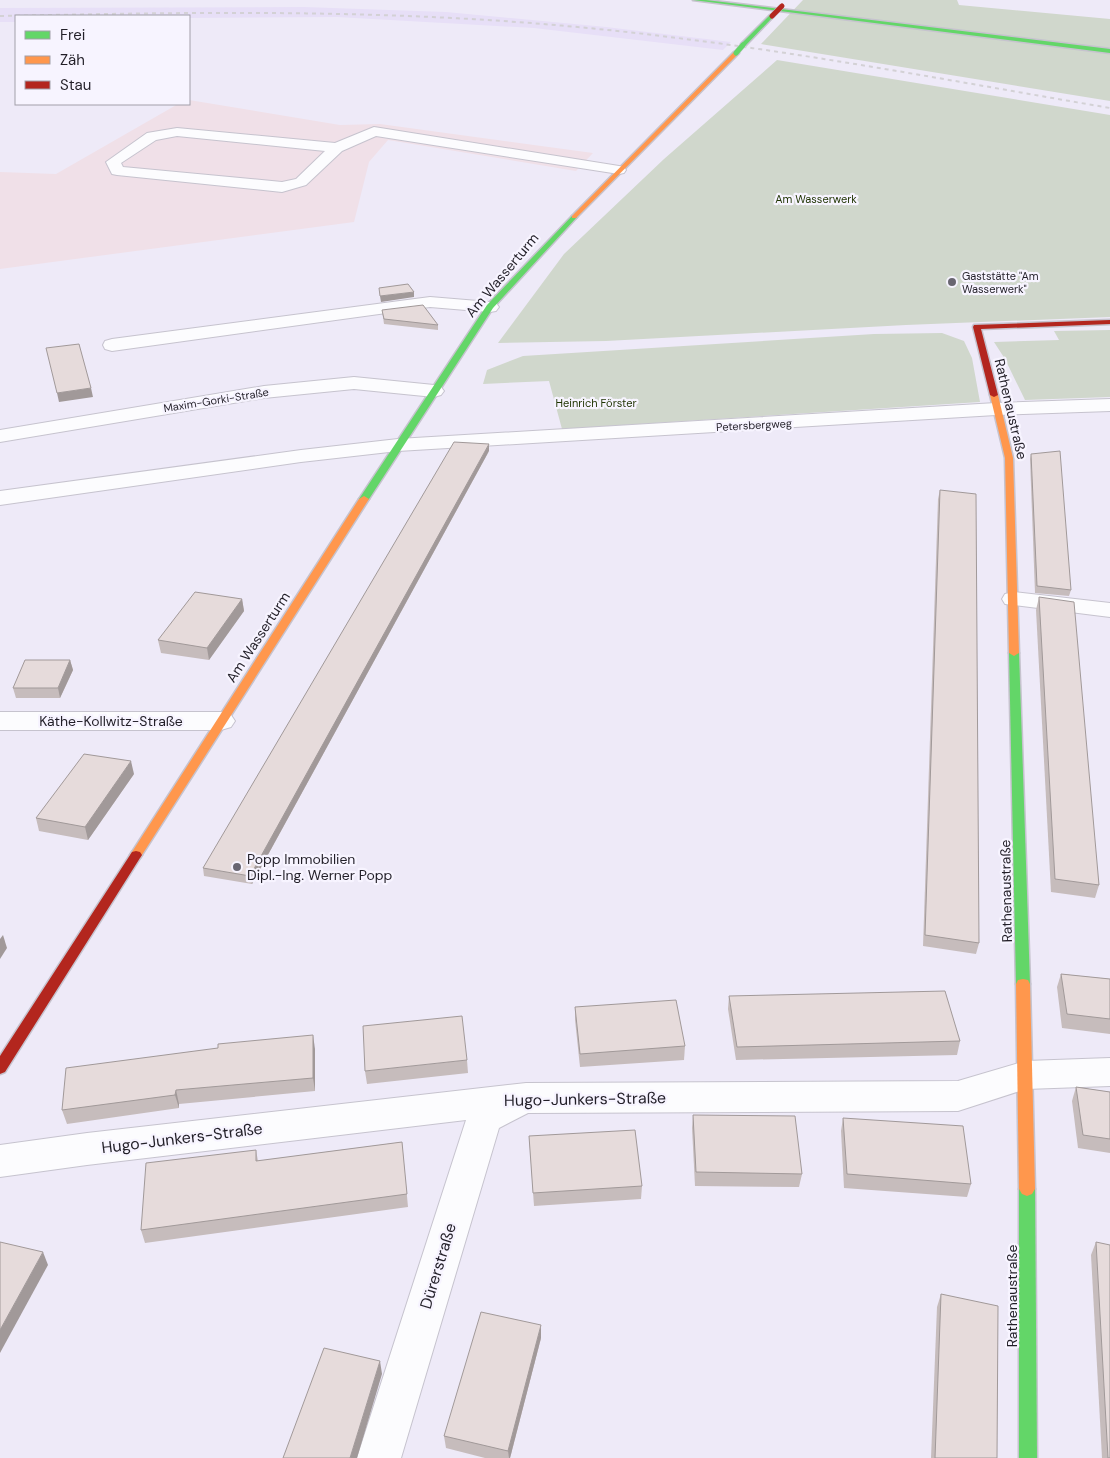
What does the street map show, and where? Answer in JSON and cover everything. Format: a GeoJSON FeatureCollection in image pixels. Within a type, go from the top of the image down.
{"type":"FeatureCollection","features":[{"type":"Feature","properties":{"kind":"street"},"geometry":{"type":"LineString","coordinates":[[695,0],[1110,51]]}},
{"type":"Feature","properties":{"kind":"street","name":"Am Wasserturm"},"geometry":{"type":"LineString","coordinates":[[0,1068],[398,445],[490,307],[619,170],[785,3]]}},
{"type":"Feature","properties":{"kind":"street"},"geometry":{"type":"LineString","coordinates":[[337,148],[177,132],[152,136],[113,162],[117,171],[282,187],[301,182],[337,148],[374,131],[619,170]]}},
{"type":"Feature","properties":{"kind":"street"},"geometry":{"type":"LineString","coordinates":[[112,345],[430,302],[490,307]]}},
{"type":"Feature","properties":{"kind":"street","name":"Rathenaustraße"},"geometry":{"type":"LineString","coordinates":[[1028,1458],[1026,1075],[1009,458],[977,328],[1110,322]]}},
{"type":"Feature","properties":{"kind":"street","name":"Maxim-Gorki-Straße"},"geometry":{"type":"LineString","coordinates":[[0,436],[264,392],[354,383],[434,391]]}},
{"type":"Feature","properties":{"kind":"street","name":"Petersbergweg"},"geometry":{"type":"LineString","coordinates":[[398,445],[849,420],[996,409],[1110,405]]}},
{"type":"Feature","properties":{"kind":"street"},"geometry":{"type":"LineString","coordinates":[[0,498],[301,456],[398,445]]}},
{"type":"Feature","properties":{"kind":"street"},"geometry":{"type":"LineString","coordinates":[[1014,599],[1110,610]]}},
{"type":"Feature","properties":{"kind":"street","name":"Käthe-Kollwitz-Straße"},"geometry":{"type":"LineString","coordinates":[[0,721],[222,721]]}},
{"type":"Feature","properties":{"kind":"street","name":"Hugo-Junkers-Straße"},"geometry":{"type":"LineString","coordinates":[[0,1161],[88,1148],[526,1098],[958,1096],[1026,1075],[1110,1072]]}},
{"type":"Feature","properties":{"kind":"street","name":"Dürerstraße"},"geometry":{"type":"LineString","coordinates":[[379,1458],[484,1119],[526,1098]]}},
{"type":"Feature","properties":{"kind":"shaded area"},"geometry":{"type":"Polygon","coordinates":[[[304,7],[446,12],[606,27],[731,42],[723,50],[534,28],[337,17],[190,18],[190,15],[15,15],[15,22],[0,22],[0,8],[304,7]]]}},
{"type":"Feature","properties":{"kind":"shaded area"},"geometry":{"type":"Polygon","coordinates":[[[190,100],[340,125],[380,124],[593,153],[576,171],[388,140],[369,162],[354,222],[0,269],[0,172],[56,174],[176,105],[190,105],[190,100]]]}},
{"type":"Feature","properties":{"kind":"green space"},"geometry":{"type":"Polygon","coordinates":[[[803,0],[957,0],[959,5],[1110,19],[1110,101],[761,44],[803,0]]]}},
{"type":"Feature","properties":{"kind":"green space","name":"Am Wasserwerk"},"geometry":{"type":"Polygon","coordinates":[[[777,60],[1110,115],[1110,317],[906,325],[606,341],[498,343],[564,254],[664,159],[777,60]]]}},
{"type":"Feature","properties":{"kind":"green space"},"geometry":{"type":"Polygon","coordinates":[[[1110,330],[1110,397],[1025,400],[1005,359],[994,342],[1059,340],[1054,331],[1110,330]]]}},
{"type":"Feature","properties":{"kind":"green space","name":"Heinrich Förster"},"geometry":{"type":"Polygon","coordinates":[[[942,333],[964,341],[972,358],[980,402],[562,429],[549,381],[483,384],[487,370],[523,356],[874,334],[942,333]]]}},
{"type":"Feature","properties":{"kind":"building"},"geometry":{"type":"Polygon","coordinates":[[[408,284],[414,292],[380,296],[379,288],[408,284]]]}},
{"type":"Feature","properties":{"kind":"building"},"geometry":{"type":"Polygon","coordinates":[[[423,305],[438,325],[384,319],[382,310],[423,305]]]}},
{"type":"Feature","properties":{"kind":"building"},"geometry":{"type":"Polygon","coordinates":[[[79,344],[91,388],[57,393],[46,348],[79,344]]]}},
{"type":"Feature","properties":{"kind":"building"},"geometry":{"type":"Polygon","coordinates":[[[454,442],[489,444],[250,876],[203,868],[454,442]]]}},
{"type":"Feature","properties":{"kind":"building"},"geometry":{"type":"Polygon","coordinates":[[[1060,451],[1071,590],[1037,586],[1031,454],[1060,451]]]}},
{"type":"Feature","properties":{"kind":"building"},"geometry":{"type":"Polygon","coordinates":[[[940,490],[976,494],[979,943],[925,935],[940,490]]]}},
{"type":"Feature","properties":{"kind":"building"},"geometry":{"type":"Polygon","coordinates":[[[195,592],[242,599],[207,648],[158,640],[195,592]]]}},
{"type":"Feature","properties":{"kind":"building"},"geometry":{"type":"Polygon","coordinates":[[[1039,597],[1074,602],[1099,885],[1055,879],[1039,597]]]}},
{"type":"Feature","properties":{"kind":"building"},"geometry":{"type":"Polygon","coordinates":[[[25,660],[70,660],[58,688],[13,688],[25,660]]]}},
{"type":"Feature","properties":{"kind":"building"},"geometry":{"type":"Polygon","coordinates":[[[84,754],[131,761],[85,827],[36,818],[84,754]]]}},
{"type":"Feature","properties":{"kind":"building"},"geometry":{"type":"Polygon","coordinates":[[[1061,974],[1110,979],[1110,1019],[1067,1014],[1061,974]]]}},
{"type":"Feature","properties":{"kind":"building"},"geometry":{"type":"Polygon","coordinates":[[[945,991],[960,1041],[737,1047],[729,996],[945,991]]]}},
{"type":"Feature","properties":{"kind":"building"},"geometry":{"type":"Polygon","coordinates":[[[676,1000],[685,1046],[580,1054],[575,1007],[676,1000]]]}},
{"type":"Feature","properties":{"kind":"building"},"geometry":{"type":"Polygon","coordinates":[[[462,1016],[467,1060],[365,1071],[363,1026],[462,1016]]]}},
{"type":"Feature","properties":{"kind":"building"},"geometry":{"type":"Polygon","coordinates":[[[313,1035],[313,1078],[176,1090],[175,1095],[62,1110],[66,1068],[218,1048],[218,1044],[313,1035]]]}},
{"type":"Feature","properties":{"kind":"building"},"geometry":{"type":"Polygon","coordinates":[[[1076,1087],[1110,1092],[1110,1139],[1083,1135],[1076,1087]]]}},
{"type":"Feature","properties":{"kind":"building"},"geometry":{"type":"Polygon","coordinates":[[[693,1115],[795,1116],[802,1174],[696,1172],[693,1115]]]}},
{"type":"Feature","properties":{"kind":"building"},"geometry":{"type":"Polygon","coordinates":[[[843,1118],[963,1126],[971,1184],[847,1174],[843,1118]]]}},
{"type":"Feature","properties":{"kind":"building"},"geometry":{"type":"Polygon","coordinates":[[[635,1130],[642,1186],[533,1193],[529,1136],[635,1130]]]}},
{"type":"Feature","properties":{"kind":"building"},"geometry":{"type":"Polygon","coordinates":[[[402,1142],[407,1194],[141,1230],[146,1163],[256,1150],[256,1161],[402,1142]]]}},
{"type":"Feature","properties":{"kind":"building"},"geometry":{"type":"Polygon","coordinates":[[[0,1242],[43,1252],[0,1330],[0,1242]]]}},
{"type":"Feature","properties":{"kind":"building"},"geometry":{"type":"Polygon","coordinates":[[[1096,1242],[1110,1245],[1110,1458],[1108,1458],[1096,1242]]]}},
{"type":"Feature","properties":{"kind":"building"},"geometry":{"type":"Polygon","coordinates":[[[941,1294],[998,1306],[997,1458],[935,1458],[941,1294]]]}},
{"type":"Feature","properties":{"kind":"building"},"geometry":{"type":"Polygon","coordinates":[[[481,1312],[541,1325],[508,1451],[444,1436],[481,1312]]]}},
{"type":"Feature","properties":{"kind":"building"},"geometry":{"type":"Polygon","coordinates":[[[324,1348],[380,1361],[350,1458],[283,1458],[324,1348]]]}},
{"type":"Feature","properties":{"kind":"railway"},"geometry":{"type":"LineString","coordinates":[[47,15],[142,13],[354,14],[566,26],[703,41],[771,51],[1110,108]]}},
{"type":"Feature","properties":{"kind":"railway"},"geometry":{"type":"LineString","coordinates":[[0,16],[15,16]]}},
{"type":"Feature","properties":{"kind":"traffic: fast"},"geometry":{"type":"LineString","coordinates":[[695,0],[1110,51]]}},
{"type":"Feature","properties":{"kind":"traffic: fast"},"geometry":{"type":"LineString","coordinates":[[743,45],[772,16]]}},
{"type":"Feature","properties":{"kind":"traffic: fast"},"geometry":{"type":"LineString","coordinates":[[736,53],[743,45]]}},
{"type":"Feature","properties":{"kind":"traffic: fast"},"geometry":{"type":"LineString","coordinates":[[364,499],[490,307],[574,217]]}},
{"type":"Feature","properties":{"kind":"traffic: fast"},"geometry":{"type":"LineString","coordinates":[[1014,653],[1023,984]]}},
{"type":"Feature","properties":{"kind":"traffic: fast"},"geometry":{"type":"LineString","coordinates":[[1027,1189],[1028,1458]]}},
{"type":"Feature","properties":{"kind":"traffic: slow"},"geometry":{"type":"LineString","coordinates":[[574,217],[736,53]]}},
{"type":"Feature","properties":{"kind":"traffic: slow"},"geometry":{"type":"LineString","coordinates":[[994,395],[1009,458],[1014,653]]}},
{"type":"Feature","properties":{"kind":"traffic: slow"},"geometry":{"type":"LineString","coordinates":[[136,855],[364,499]]}},
{"type":"Feature","properties":{"kind":"traffic: slow"},"geometry":{"type":"LineString","coordinates":[[1023,984],[1027,1189]]}},
{"type":"Feature","properties":{"kind":"traffic: jam"},"geometry":{"type":"LineString","coordinates":[[772,16],[782,6]]}},
{"type":"Feature","properties":{"kind":"traffic: jam"},"geometry":{"type":"LineString","coordinates":[[994,395],[977,327],[1110,322]]}},
{"type":"Feature","properties":{"kind":"traffic: jam"},"geometry":{"type":"LineString","coordinates":[[0,1068],[136,855]]}},
{"type":"Feature","properties":{"kind":"place","name":"Gaststätte \"Am Wasserwerk\""},"geometry":{"type":"Point","coordinates":[952,282]}},
{"type":"Feature","properties":{"kind":"place","name":"Popp Immobilien Dipl.-Ing. Werner Popp"},"geometry":{"type":"Point","coordinates":[237,867]}}]}
